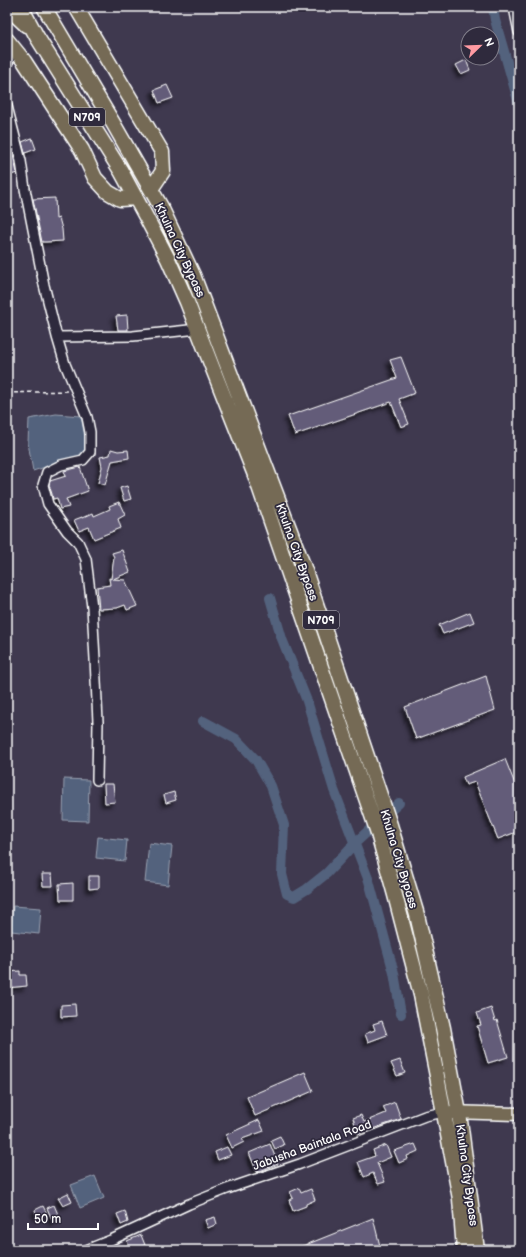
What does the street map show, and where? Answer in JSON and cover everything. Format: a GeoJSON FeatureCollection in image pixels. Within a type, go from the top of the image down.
{"type":"FeatureCollection","features":[{"type":"Feature","properties":{"kind":"highway","name":"Khulna City Bypass"},"geometry":{"type":"LineString","coordinates":[[7,7],[38,37]]}},
{"type":"Feature","properties":{"kind":"highway","name":"Khulna City Bypass"},"geometry":{"type":"LineString","coordinates":[[15,7],[38,37]]}},
{"type":"Feature","properties":{"kind":"highway","name":"Khulna City Bypass"},"geometry":{"type":"LineString","coordinates":[[21,7],[121,171],[168,259],[188,302],[255,475],[377,830],[421,995],[460,1199],[464,1250]]}},
{"type":"Feature","properties":{"kind":"highway","name":"Khulna City Bypass"},"geometry":{"type":"LineString","coordinates":[[45,7],[55,27],[151,189],[193,275],[303,565],[390,825],[417,915],[443,1028],[459,1113],[477,1250]]}},
{"type":"Feature","properties":{"kind":"highway"},"geometry":{"type":"LineString","coordinates":[[76,7],[162,152],[163,171],[151,189]]}},
{"type":"Feature","properties":{"kind":"highway"},"geometry":{"type":"LineString","coordinates":[[11,46],[82,150],[95,178],[108,192],[120,199],[136,198]]}},
{"type":"Feature","properties":{"kind":"main road"},"geometry":{"type":"LineString","coordinates":[[444,1112],[519,1114]]}},
{"type":"Feature","properties":{"kind":"street"},"geometry":{"type":"LineString","coordinates":[[514,7],[519,32]]}},
{"type":"Feature","properties":{"kind":"street"},"geometry":{"type":"LineString","coordinates":[[7,63],[11,46]]}},
{"type":"Feature","properties":{"kind":"street"},"geometry":{"type":"LineString","coordinates":[[7,106],[21,161],[34,240],[57,337],[65,364],[87,416],[90,432],[90,452],[83,460],[61,465],[47,472],[43,485],[48,504],[67,531],[78,542],[86,559],[92,607],[95,659],[98,722],[97,780]]}},
{"type":"Feature","properties":{"kind":"street"},"geometry":{"type":"LineString","coordinates":[[57,337],[133,336],[198,329]]}},
{"type":"Feature","properties":{"kind":"street","name":"Jabusha Baintala Road"},"geometry":{"type":"LineString","coordinates":[[86,1250],[189,1204],[425,1116],[444,1112]]}},
{"type":"Feature","properties":{"kind":"path"},"geometry":{"type":"LineString","coordinates":[[7,393],[76,391]]}},
{"type":"Feature","properties":{"kind":"water"},"geometry":{"type":"Polygon","coordinates":[[[56,414],[81,416],[87,449],[81,458],[63,461],[33,471],[28,443],[29,419],[56,414]]]}},
{"type":"Feature","properties":{"kind":"water"},"geometry":{"type":"Polygon","coordinates":[[[64,779],[89,780],[88,821],[63,820],[64,779]]]}},
{"type":"Feature","properties":{"kind":"water"},"geometry":{"type":"Polygon","coordinates":[[[98,837],[127,840],[125,861],[96,858],[98,837]]]}},
{"type":"Feature","properties":{"kind":"water"},"geometry":{"type":"Polygon","coordinates":[[[149,843],[172,846],[168,885],[145,882],[149,843]]]}},
{"type":"Feature","properties":{"kind":"water"},"geometry":{"type":"Polygon","coordinates":[[[13,906],[41,908],[39,934],[11,931],[13,906]]]}},
{"type":"Feature","properties":{"kind":"water"},"geometry":{"type":"Polygon","coordinates":[[[95,1176],[104,1198],[80,1208],[71,1185],[95,1176]]]}},
{"type":"Feature","properties":{"kind":"building"},"geometry":{"type":"Polygon","coordinates":[[[460,63],[460,66],[468,66],[470,70],[461,74],[456,65],[460,63]]]}},
{"type":"Feature","properties":{"kind":"building"},"geometry":{"type":"Polygon","coordinates":[[[167,85],[173,98],[159,103],[154,90],[167,85]]]}},
{"type":"Feature","properties":{"kind":"building"},"geometry":{"type":"Polygon","coordinates":[[[32,138],[36,149],[25,153],[22,142],[32,138]]]}},
{"type":"Feature","properties":{"kind":"building"},"geometry":{"type":"Polygon","coordinates":[[[13,155],[17,173],[11,175],[7,157],[13,155]]]}},
{"type":"Feature","properties":{"kind":"building"},"geometry":{"type":"Polygon","coordinates":[[[55,198],[56,219],[59,218],[63,241],[42,242],[33,199],[55,198]]]}},
{"type":"Feature","properties":{"kind":"building"},"geometry":{"type":"Polygon","coordinates":[[[127,315],[128,330],[118,330],[116,316],[127,315]]]}},
{"type":"Feature","properties":{"kind":"building"},"geometry":{"type":"Polygon","coordinates":[[[401,357],[415,393],[399,399],[409,424],[401,427],[391,402],[295,435],[288,416],[397,378],[390,360],[401,357]]]}},
{"type":"Feature","properties":{"kind":"building"},"geometry":{"type":"Polygon","coordinates":[[[111,449],[118,451],[128,450],[129,458],[112,461],[105,485],[98,483],[102,467],[100,457],[110,455],[111,449]]]}},
{"type":"Feature","properties":{"kind":"building"},"geometry":{"type":"Polygon","coordinates":[[[80,467],[88,491],[66,499],[69,507],[60,509],[57,498],[53,499],[49,485],[50,481],[66,476],[64,471],[80,467]]]}},
{"type":"Feature","properties":{"kind":"building"},"geometry":{"type":"Polygon","coordinates":[[[127,486],[131,499],[124,501],[120,488],[127,486]]]}},
{"type":"Feature","properties":{"kind":"building"},"geometry":{"type":"Polygon","coordinates":[[[119,502],[125,515],[118,519],[121,528],[94,539],[89,527],[79,531],[74,520],[93,513],[94,516],[110,509],[109,506],[119,502]]]}},
{"type":"Feature","properties":{"kind":"building"},"geometry":{"type":"Polygon","coordinates":[[[122,550],[130,572],[113,579],[125,580],[137,606],[127,610],[125,605],[117,608],[99,609],[97,587],[110,585],[109,578],[111,579],[114,557],[112,553],[122,550]]]}},
{"type":"Feature","properties":{"kind":"building"},"geometry":{"type":"Polygon","coordinates":[[[470,612],[474,622],[443,634],[439,625],[470,612]]]}},
{"type":"Feature","properties":{"kind":"building"},"geometry":{"type":"Polygon","coordinates":[[[486,676],[495,710],[416,739],[405,707],[486,676]]]}},
{"type":"Feature","properties":{"kind":"building"},"geometry":{"type":"Polygon","coordinates":[[[505,759],[519,794],[519,831],[498,839],[475,782],[466,785],[463,777],[505,759]]]}},
{"type":"Feature","properties":{"kind":"building"},"geometry":{"type":"Polygon","coordinates":[[[104,784],[113,784],[115,802],[105,803],[104,784]]]}},
{"type":"Feature","properties":{"kind":"building"},"geometry":{"type":"Polygon","coordinates":[[[174,792],[176,800],[166,803],[164,795],[174,792]]]}},
{"type":"Feature","properties":{"kind":"building"},"geometry":{"type":"Polygon","coordinates":[[[42,874],[52,874],[53,886],[43,886],[42,874]]]}},
{"type":"Feature","properties":{"kind":"building"},"geometry":{"type":"Polygon","coordinates":[[[89,876],[99,876],[99,888],[89,889],[89,876]]]}},
{"type":"Feature","properties":{"kind":"building"},"geometry":{"type":"Polygon","coordinates":[[[73,883],[73,900],[60,900],[59,884],[73,883]]]}},
{"type":"Feature","properties":{"kind":"building"},"geometry":{"type":"Polygon","coordinates":[[[20,971],[20,975],[26,975],[27,986],[7,988],[7,972],[20,971]]]}},
{"type":"Feature","properties":{"kind":"building"},"geometry":{"type":"Polygon","coordinates":[[[75,1004],[76,1016],[61,1017],[61,1005],[75,1004]]]}},
{"type":"Feature","properties":{"kind":"building"},"geometry":{"type":"Polygon","coordinates":[[[491,1008],[495,1021],[497,1020],[508,1057],[488,1063],[477,1026],[481,1025],[477,1013],[491,1008]]]}},
{"type":"Feature","properties":{"kind":"building"},"geometry":{"type":"Polygon","coordinates":[[[382,1021],[387,1035],[368,1042],[365,1034],[375,1030],[373,1024],[382,1021]]]}},
{"type":"Feature","properties":{"kind":"building"},"geometry":{"type":"Polygon","coordinates":[[[400,1060],[405,1073],[397,1076],[391,1063],[400,1060]]]}},
{"type":"Feature","properties":{"kind":"building"},"geometry":{"type":"Polygon","coordinates":[[[305,1072],[313,1091],[255,1116],[247,1097],[305,1072]]]}},
{"type":"Feature","properties":{"kind":"building"},"geometry":{"type":"Polygon","coordinates":[[[395,1102],[401,1119],[358,1134],[353,1118],[361,1115],[364,1122],[386,1113],[383,1107],[395,1102]]]}},
{"type":"Feature","properties":{"kind":"building"},"geometry":{"type":"Polygon","coordinates":[[[259,1120],[264,1131],[242,1139],[244,1142],[232,1148],[226,1135],[259,1120]]]}},
{"type":"Feature","properties":{"kind":"building"},"geometry":{"type":"Polygon","coordinates":[[[280,1136],[284,1145],[275,1149],[271,1140],[280,1136]]]}},
{"type":"Feature","properties":{"kind":"building"},"geometry":{"type":"Polygon","coordinates":[[[270,1144],[278,1164],[257,1172],[249,1153],[270,1144]]]}},
{"type":"Feature","properties":{"kind":"building"},"geometry":{"type":"Polygon","coordinates":[[[415,1144],[418,1151],[407,1156],[408,1159],[399,1163],[394,1151],[415,1144]]]}},
{"type":"Feature","properties":{"kind":"building"},"geometry":{"type":"Polygon","coordinates":[[[386,1145],[391,1157],[377,1163],[385,1182],[378,1184],[373,1173],[364,1177],[358,1162],[375,1156],[373,1150],[386,1145]]]}},
{"type":"Feature","properties":{"kind":"building"},"geometry":{"type":"Polygon","coordinates":[[[227,1147],[231,1155],[218,1160],[215,1152],[227,1147]]]}},
{"type":"Feature","properties":{"kind":"building"},"geometry":{"type":"Polygon","coordinates":[[[299,1188],[301,1193],[311,1189],[315,1200],[306,1204],[306,1206],[293,1211],[289,1200],[293,1198],[290,1192],[299,1188]]]}},
{"type":"Feature","properties":{"kind":"building"},"geometry":{"type":"Polygon","coordinates":[[[68,1193],[72,1202],[63,1206],[58,1198],[68,1193]]]}},
{"type":"Feature","properties":{"kind":"building"},"geometry":{"type":"Polygon","coordinates":[[[54,1205],[60,1219],[53,1222],[47,1208],[54,1205]]]}},
{"type":"Feature","properties":{"kind":"building"},"geometry":{"type":"Polygon","coordinates":[[[43,1206],[47,1214],[38,1218],[35,1210],[43,1206]]]}},
{"type":"Feature","properties":{"kind":"building"},"geometry":{"type":"Polygon","coordinates":[[[125,1211],[128,1222],[121,1225],[117,1214],[125,1211]]]}},
{"type":"Feature","properties":{"kind":"building"},"geometry":{"type":"Polygon","coordinates":[[[215,1217],[217,1224],[208,1228],[205,1220],[215,1217]]]}},
{"type":"Feature","properties":{"kind":"building"},"geometry":{"type":"Polygon","coordinates":[[[373,1218],[381,1250],[293,1250],[373,1218]]]}},
{"type":"Feature","properties":{"kind":"building"},"geometry":{"type":"Polygon","coordinates":[[[141,1235],[145,1245],[131,1250],[127,1241],[141,1235]]]}},
{"type":"Feature","properties":{"kind":"waterway"},"geometry":{"type":"LineString","coordinates":[[493,7],[495,20],[519,104]]}},
{"type":"Feature","properties":{"kind":"waterway"},"geometry":{"type":"LineString","coordinates":[[270,598],[282,639],[307,701],[334,790],[369,881],[394,973],[401,1014]]}},
{"type":"Feature","properties":{"kind":"waterway"},"geometry":{"type":"LineString","coordinates":[[203,721],[236,739],[256,760],[271,786],[284,825],[282,874],[287,894],[294,897],[327,873],[355,843],[399,803]]}}]}
